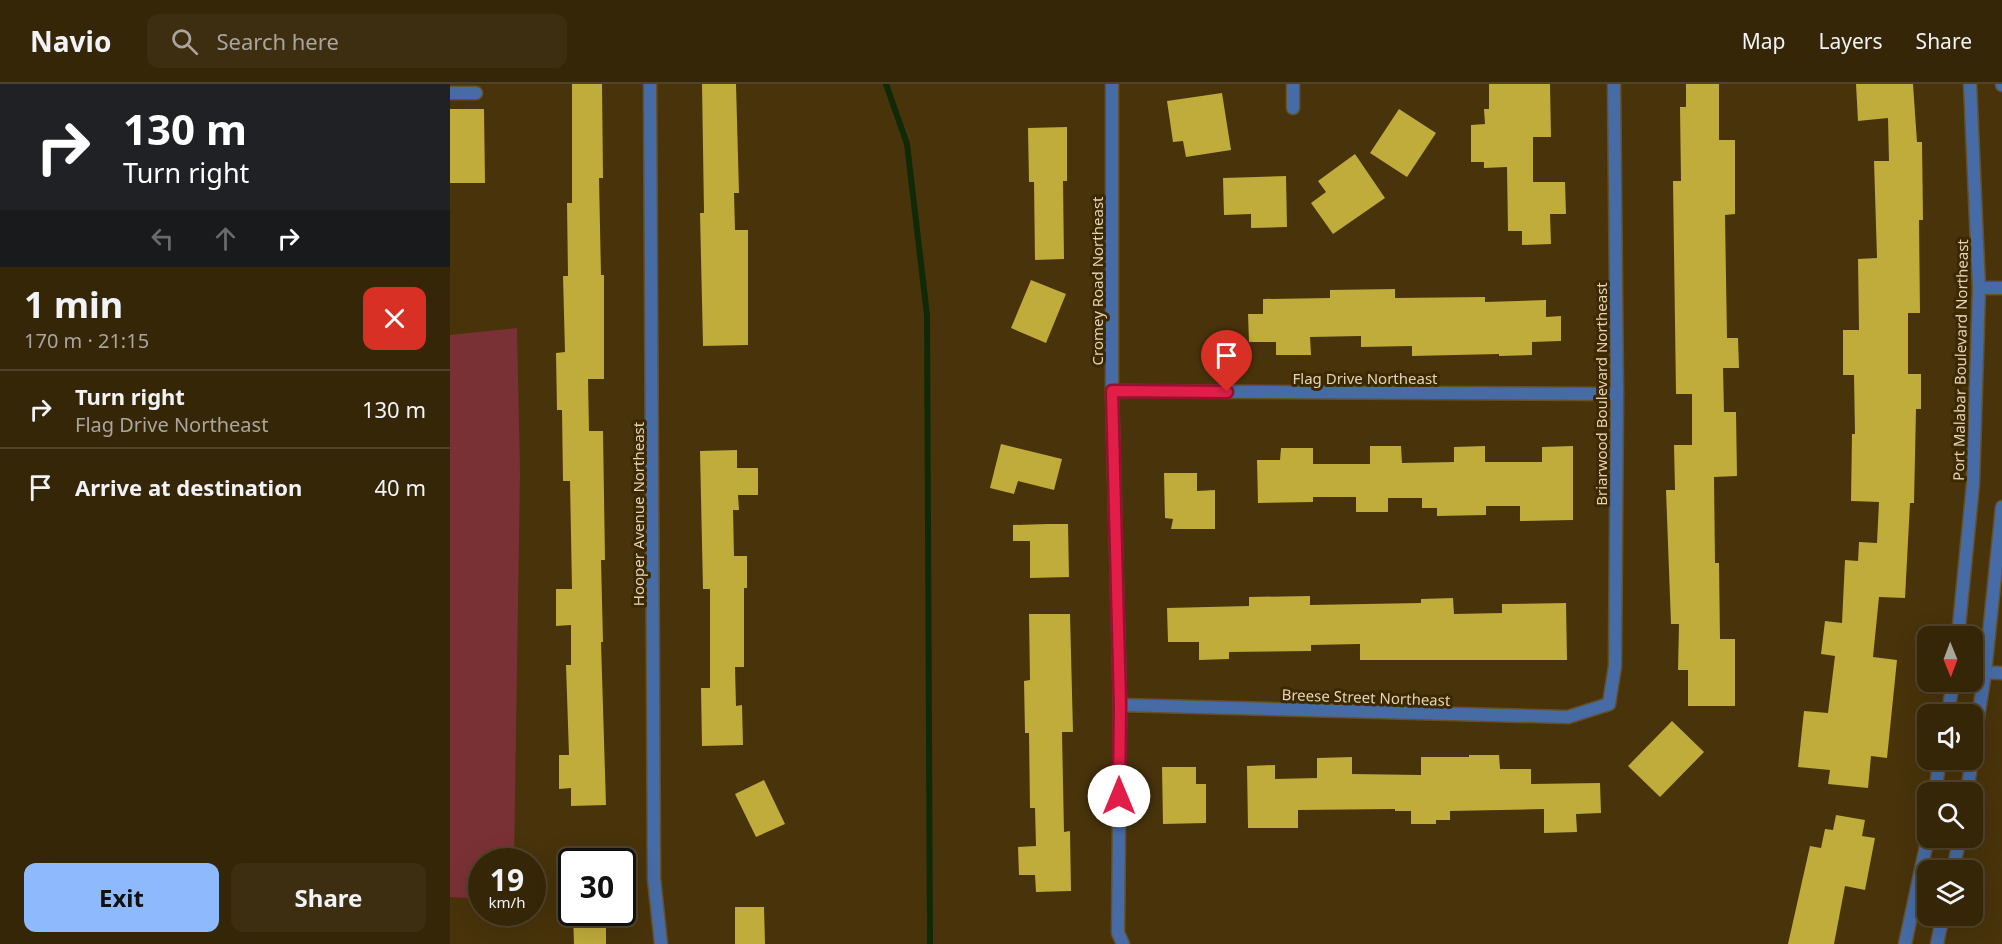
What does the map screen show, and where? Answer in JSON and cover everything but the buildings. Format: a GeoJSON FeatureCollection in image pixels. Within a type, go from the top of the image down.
{"type":"FeatureCollection","features":[{"type":"Feature","properties":{"kind":"street","name":"Hooper Avenue Northeast"},"geometry":{"type":"LineString","coordinates":[[650,84],[654,879],[661,944]]}},
{"type":"Feature","properties":{"kind":"street","name":"Cromey Road Northeast"},"geometry":{"type":"LineString","coordinates":[[1112,84],[1112,391],[1120,705],[1118,933],[1123,944]]}},
{"type":"Feature","properties":{"kind":"street"},"geometry":{"type":"LineString","coordinates":[[1293,84],[1293,108]]}},
{"type":"Feature","properties":{"kind":"street","name":"Briarwood Boulevard Northeast"},"geometry":{"type":"LineString","coordinates":[[1609,704],[1615,666],[1617,394],[1614,84]]}},
{"type":"Feature","properties":{"kind":"street","name":"Port Malabar Boulevard Northeast"},"geometry":{"type":"LineString","coordinates":[[1959,626],[1973,483],[1979,288],[1970,84]]}},
{"type":"Feature","properties":{"kind":"street"},"geometry":{"type":"LineString","coordinates":[[450,93],[476,93]]}},
{"type":"Feature","properties":{"kind":"street"},"geometry":{"type":"LineString","coordinates":[[1979,288],[2002,288]]}},
{"type":"Feature","properties":{"kind":"street","name":"Flag Drive Northeast"},"geometry":{"type":"LineString","coordinates":[[1112,391],[1617,394]]}},
{"type":"Feature","properties":{"kind":"street"},"geometry":{"type":"LineString","coordinates":[[1983,644],[2002,507]]}},
{"type":"Feature","properties":{"kind":"street"},"geometry":{"type":"LineString","coordinates":[[1983,673],[2002,673]]}},
{"type":"Feature","properties":{"kind":"street","name":"Breese Street Northeast"},"geometry":{"type":"LineString","coordinates":[[1120,705],[1568,717],[1609,704]]}},
{"type":"Feature","properties":{"kind":"street"},"geometry":{"type":"LineString","coordinates":[[1905,944],[1926,848]]}},
{"type":"Feature","properties":{"kind":"street"},"geometry":{"type":"LineString","coordinates":[[1937,944],[1941,926]]}},
{"type":"Feature","properties":{"kind":"shaded area"},"geometry":{"type":"Polygon","coordinates":[[[517,328],[520,473],[514,848],[468,848],[468,898],[450,897],[450,335],[517,328]]]}},
{"type":"Feature","properties":{"kind":"waterway"},"geometry":{"type":"LineString","coordinates":[[886,84],[907,144],[927,315],[930,944]]}},
{"type":"Feature","properties":{"kind":"route"},"geometry":{"type":"LineString","coordinates":[[1119,796],[1120,705],[1112,391],[1227,392]]}}]}
